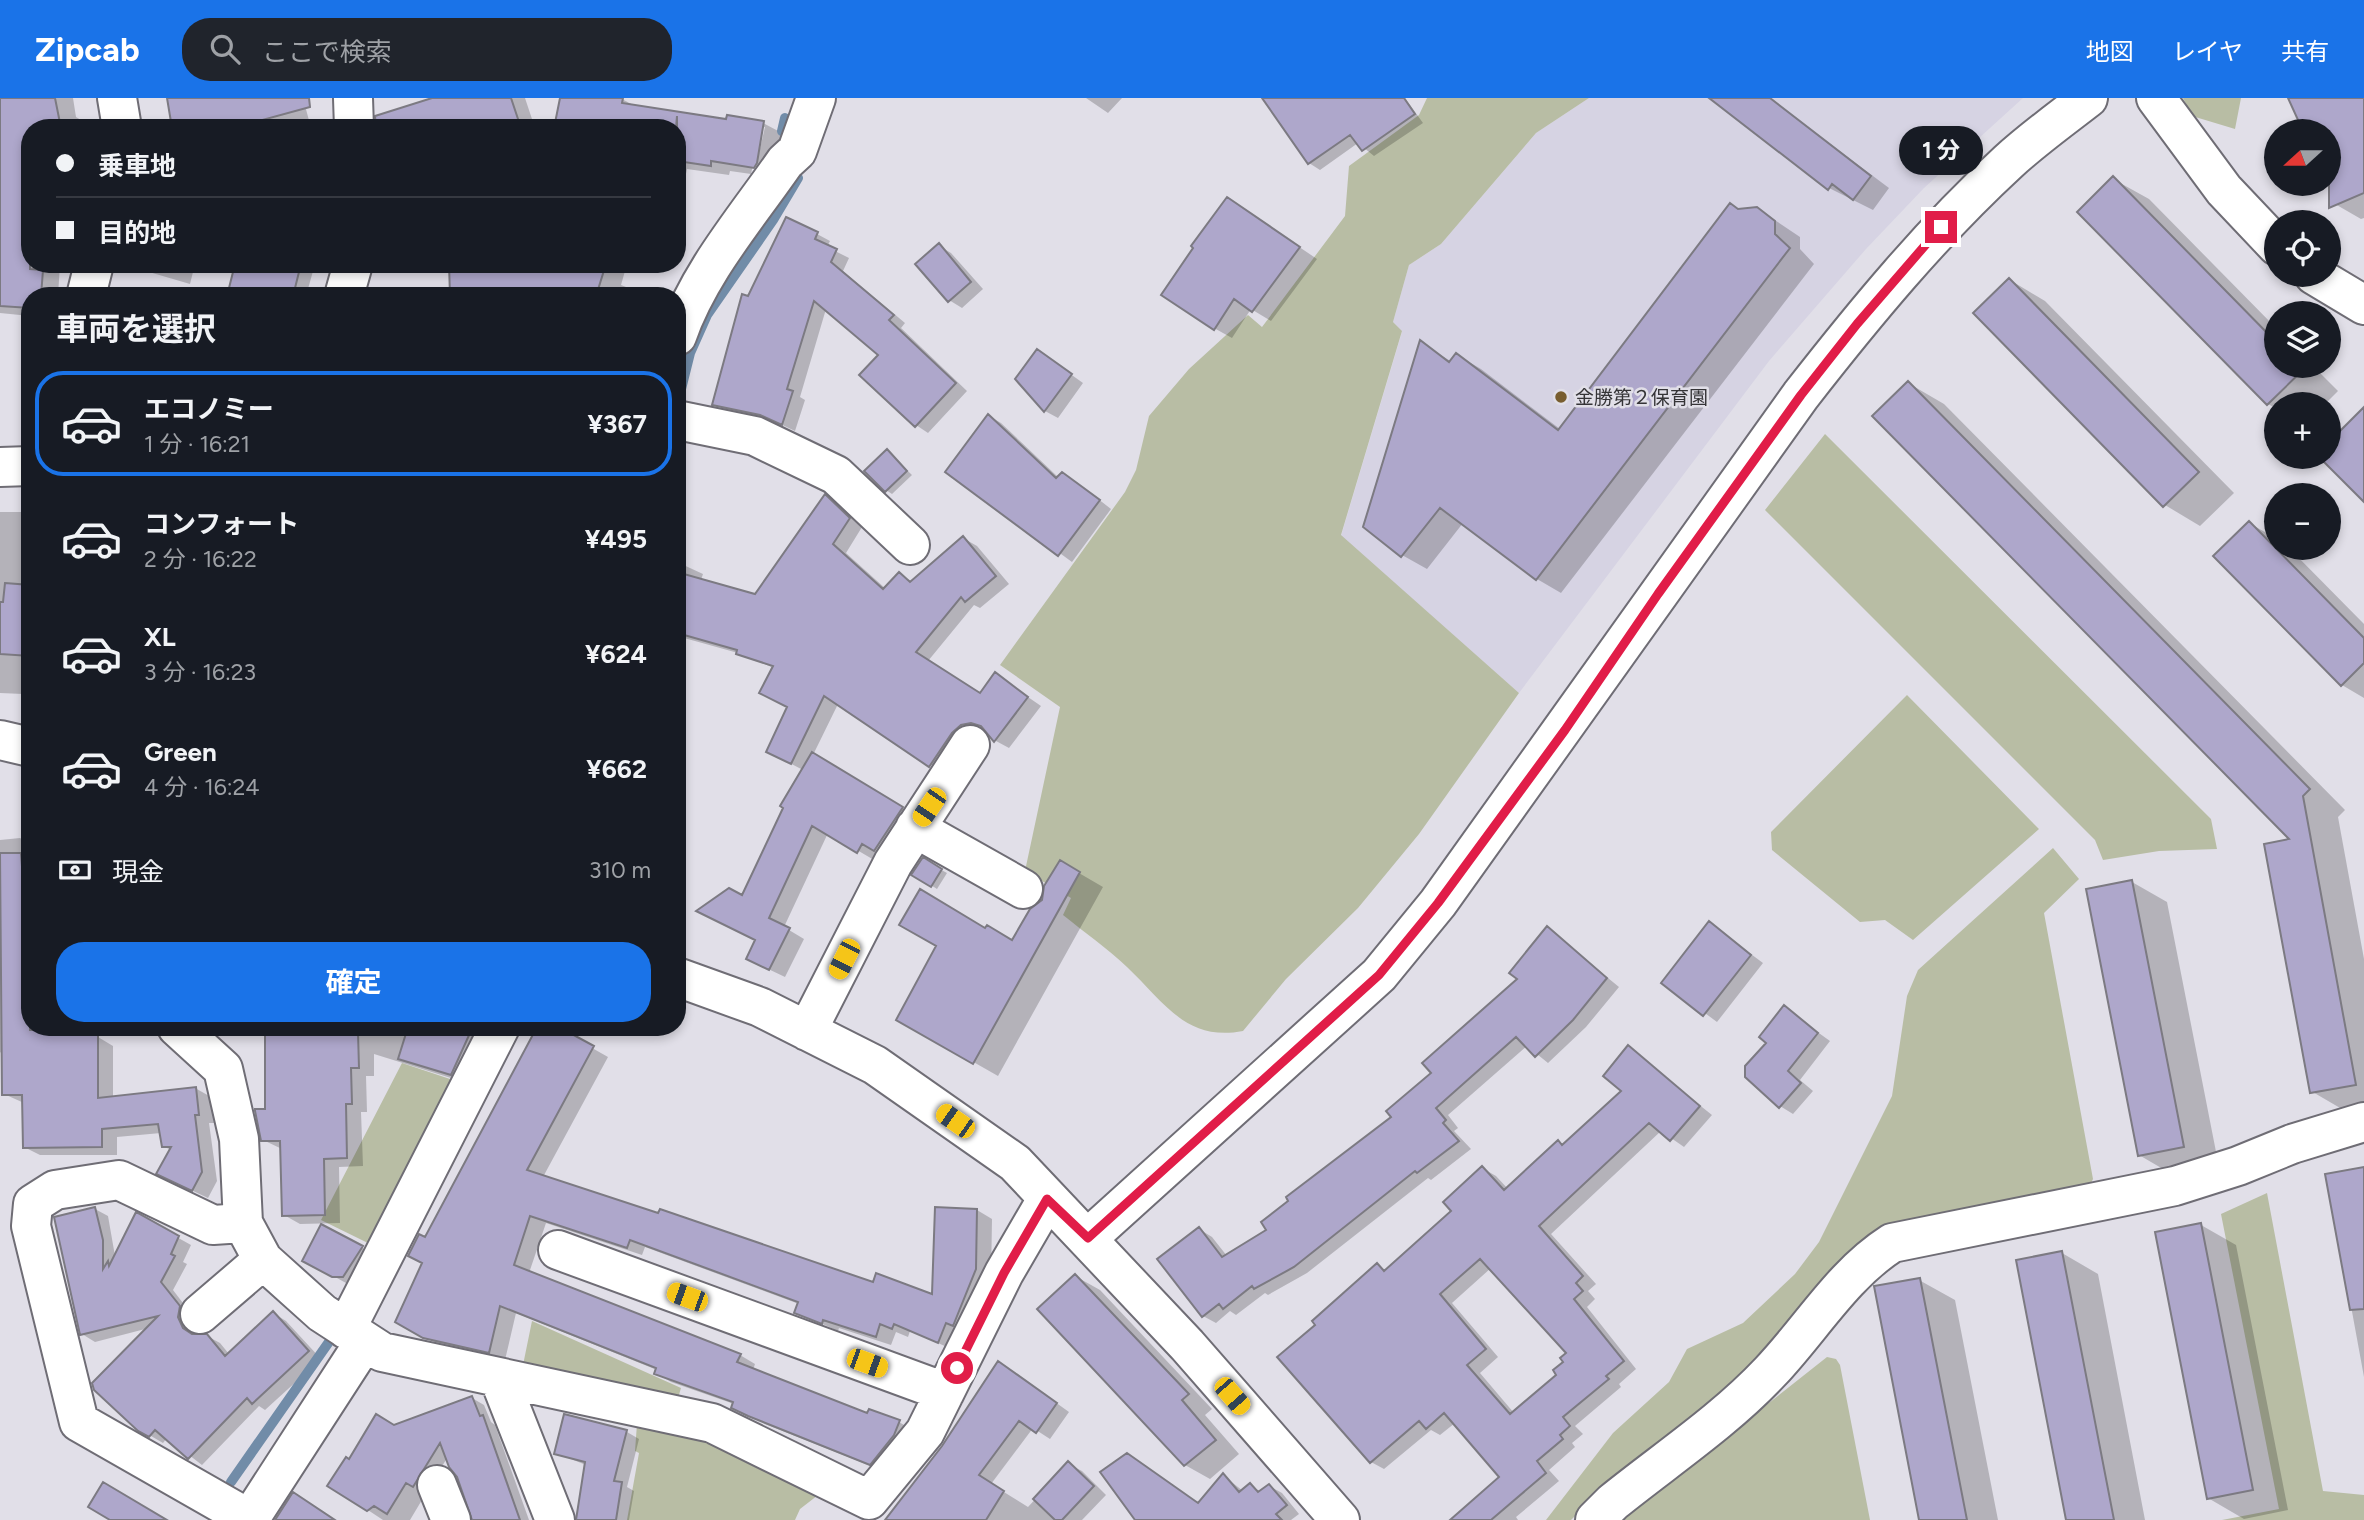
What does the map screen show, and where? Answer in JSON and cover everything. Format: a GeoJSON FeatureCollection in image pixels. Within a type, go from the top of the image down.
{"type":"FeatureCollection","features":[{"type":"Feature","properties":{"kind":"street"},"geometry":{"type":"LineString","coordinates":[[117,98],[120,119]]}},
{"type":"Feature","properties":{"kind":"street"},"geometry":{"type":"LineString","coordinates":[[353,98],[354,119]]}},
{"type":"Feature","properties":{"kind":"street"},"geometry":{"type":"LineString","coordinates":[[686,311],[720,255],[785,162],[797,151],[816,98]]}},
{"type":"Feature","properties":{"kind":"street"},"geometry":{"type":"LineString","coordinates":[[1088,1238],[1379,975],[1438,903],[1565,730],[1712,519],[1857,324],[1941,227],[2010,160],[2088,98]]}},
{"type":"Feature","properties":{"kind":"street"},"geometry":{"type":"LineString","coordinates":[[2156,98],[2224,190],[2264,232]]}},
{"type":"Feature","properties":{"kind":"street"},"geometry":{"type":"LineString","coordinates":[[2332,287],[2364,305]]}},
{"type":"Feature","properties":{"kind":"street"},"geometry":{"type":"LineString","coordinates":[[686,422],[755,436],[836,475],[910,545]]}},
{"type":"Feature","properties":{"kind":"street"},"geometry":{"type":"LineString","coordinates":[[0,467],[21,466]]}},
{"type":"Feature","properties":{"kind":"street"},"geometry":{"type":"LineString","coordinates":[[0,740],[21,745]]}},
{"type":"Feature","properties":{"kind":"street"},"geometry":{"type":"LineString","coordinates":[[807,1031],[893,863],[971,745]]}},
{"type":"Feature","properties":{"kind":"street"},"geometry":{"type":"LineString","coordinates":[[915,828],[1023,890]]}},
{"type":"Feature","properties":{"kind":"street"},"geometry":{"type":"LineString","coordinates":[[686,980],[760,1007],[875,1065],[1015,1163],[1196,1354],[1340,1520]]}},
{"type":"Feature","properties":{"kind":"street"},"geometry":{"type":"LineString","coordinates":[[187,1036],[223,1069],[239,1139],[243,1223],[263,1260],[322,1313],[382,1352],[712,1423],[869,1500],[925,1432],[1004,1273],[1047,1199]]}},
{"type":"Feature","properties":{"kind":"street"},"geometry":{"type":"LineString","coordinates":[[243,1223],[213,1225],[118,1180],[55,1190],[33,1204],[30,1226],[79,1422],[249,1520],[355,1335],[496,1036]]}},
{"type":"Feature","properties":{"kind":"street"},"geometry":{"type":"LineString","coordinates":[[1595,1520],[1613,1502],[1745,1396],[1770,1372],[1869,1258],[1892,1243],[2175,1186],[2238,1166],[2292,1144],[2364,1122]]}},
{"type":"Feature","properties":{"kind":"street"},"geometry":{"type":"LineString","coordinates":[[558,1250],[945,1392]]}},
{"type":"Feature","properties":{"kind":"street"},"geometry":{"type":"LineString","coordinates":[[200,1314],[263,1260]]}},
{"type":"Feature","properties":{"kind":"street"},"geometry":{"type":"LineString","coordinates":[[499,1378],[555,1520]]}},
{"type":"Feature","properties":{"kind":"street"},"geometry":{"type":"LineString","coordinates":[[437,1485],[452,1520]]}},
{"type":"Feature","properties":{"kind":"shaded area","name":"金勝第２保育園"},"geometry":{"type":"Polygon","coordinates":[[[1589,98],[2023,98],[1924,188],[1866,249],[1769,361],[1519,693],[1341,536],[1402,332],[1393,322],[1409,265],[1441,244],[1536,133],[1589,98]]]}},
{"type":"Feature","properties":{"kind":"green space"},"geometry":{"type":"Polygon","coordinates":[[[1427,98],[1589,98],[1536,133],[1441,244],[1409,265],[1393,322],[1402,331],[1341,535],[1519,693],[1419,834],[1358,908],[1286,979],[1243,1031],[1206,1031],[1177,1016],[1119,960],[1063,915],[1071,898],[1025,871],[1060,707],[1000,665],[1125,492],[1136,470],[1149,416],[1189,369],[1248,315],[1262,327],[1345,216],[1349,166],[1419,115],[1427,98]]]}},
{"type":"Feature","properties":{"kind":"green space"},"geometry":{"type":"Polygon","coordinates":[[[2183,98],[2241,98],[2235,129],[2192,116],[2183,98]]]}},
{"type":"Feature","properties":{"kind":"green space"},"geometry":{"type":"Polygon","coordinates":[[[1825,434],[2211,819],[2217,849],[2159,851],[2103,860],[2095,840],[1765,510],[1825,434]]]}},
{"type":"Feature","properties":{"kind":"green space"},"geometry":{"type":"Polygon","coordinates":[[[1907,695],[2039,829],[1913,940],[1885,920],[1860,922],[1772,850],[1771,832],[1907,695]]]}},
{"type":"Feature","properties":{"kind":"green space"},"geometry":{"type":"Polygon","coordinates":[[[2053,848],[2079,879],[2044,913],[2093,1179],[2091,1183],[1888,1225],[1730,1387],[1590,1501],[1571,1520],[1546,1520],[1613,1433],[1669,1382],[1687,1349],[1743,1323],[1795,1274],[1819,1242],[1892,1096],[1907,996],[1918,970],[2053,848]]]}},
{"type":"Feature","properties":{"kind":"green space"},"geometry":{"type":"Polygon","coordinates":[[[402,1063],[456,1081],[372,1245],[321,1220],[402,1063]]]}},
{"type":"Feature","properties":{"kind":"green space"},"geometry":{"type":"Polygon","coordinates":[[[2267,1193],[2323,1491],[2364,1495],[2364,1520],[2222,1520],[2279,1509],[2221,1214],[2267,1193]]]}},
{"type":"Feature","properties":{"kind":"green space"},"geometry":{"type":"Polygon","coordinates":[[[532,1321],[681,1388],[678,1398],[523,1365],[532,1321]]]}},
{"type":"Feature","properties":{"kind":"green space"},"geometry":{"type":"Polygon","coordinates":[[[1827,1357],[1836,1359],[1840,1365],[1870,1520],[1621,1520],[1827,1357]]]}},
{"type":"Feature","properties":{"kind":"green space"},"geometry":{"type":"Polygon","coordinates":[[[637,1424],[688,1431],[822,1492],[800,1509],[795,1520],[627,1520],[639,1453],[635,1451],[637,1424]]]}},
{"type":"Feature","properties":{"kind":"building"},"geometry":{"type":"Polygon","coordinates":[[[0,98],[55,98],[59,119],[21,119],[21,273],[43,273],[42,287],[21,287],[21,307],[0,306],[0,98]]]}},
{"type":"Feature","properties":{"kind":"building"},"geometry":{"type":"Polygon","coordinates":[[[167,98],[309,98],[310,107],[266,119],[170,119],[167,98]]]}},
{"type":"Feature","properties":{"kind":"building"},"geometry":{"type":"Polygon","coordinates":[[[432,98],[511,98],[518,119],[375,119],[375,116],[432,98]]]}},
{"type":"Feature","properties":{"kind":"building"},"geometry":{"type":"Polygon","coordinates":[[[560,98],[623,98],[622,103],[726,119],[727,115],[764,121],[754,168],[711,161],[711,166],[686,162],[686,119],[677,119],[677,116],[677,119],[556,119],[560,98]]]}},
{"type":"Feature","properties":{"kind":"building"},"geometry":{"type":"Polygon","coordinates":[[[1262,98],[1404,98],[1415,114],[1362,151],[1350,135],[1308,164],[1262,98]]]}},
{"type":"Feature","properties":{"kind":"building"},"geometry":{"type":"Polygon","coordinates":[[[1709,98],[1770,98],[1871,176],[1853,200],[1832,184],[1828,190],[1709,98]]]}},
{"type":"Feature","properties":{"kind":"building"},"geometry":{"type":"Polygon","coordinates":[[[2288,98],[2364,98],[2364,193],[2329,208],[2329,196],[2342,196],[2342,119],[2298,119],[2288,98]]]}},
{"type":"Feature","properties":{"kind":"building"},"geometry":{"type":"Polygon","coordinates":[[[2113,176],[2264,330],[2264,378],[2295,378],[2280,392],[2264,392],[2264,402],[2077,212],[2113,176]]]}},
{"type":"Feature","properties":{"kind":"building"},"geometry":{"type":"Polygon","coordinates":[[[1227,197],[1300,247],[1252,312],[1234,299],[1214,330],[1161,295],[1193,248],[1191,246],[1227,197]]]}},
{"type":"Feature","properties":{"kind":"building"},"geometry":{"type":"Polygon","coordinates":[[[1730,203],[1738,209],[1757,207],[1775,221],[1775,234],[1790,248],[1536,580],[1440,508],[1401,557],[1363,527],[1420,340],[1449,362],[1456,353],[1558,430],[1730,203]]]}},
{"type":"Feature","properties":{"kind":"building"},"geometry":{"type":"Polygon","coordinates":[[[786,217],[818,232],[815,239],[837,249],[831,262],[894,315],[889,320],[956,383],[915,427],[859,375],[878,355],[814,301],[787,389],[793,391],[782,425],[760,415],[712,405],[742,294],[748,296],[786,217]]]}},
{"type":"Feature","properties":{"kind":"building"},"geometry":{"type":"Polygon","coordinates":[[[939,243],[971,282],[948,302],[915,264],[939,243]]]}},
{"type":"Feature","properties":{"kind":"building"},"geometry":{"type":"Polygon","coordinates":[[[233,273],[299,273],[295,287],[229,287],[233,273]]]}},
{"type":"Feature","properties":{"kind":"building"},"geometry":{"type":"Polygon","coordinates":[[[449,273],[603,273],[599,287],[450,287],[449,273]]]}},
{"type":"Feature","properties":{"kind":"building"},"geometry":{"type":"Polygon","coordinates":[[[2009,278],[2199,472],[2163,507],[1973,313],[2009,278]]]}},
{"type":"Feature","properties":{"kind":"building"},"geometry":{"type":"Polygon","coordinates":[[[1037,349],[1072,374],[1044,412],[1015,379],[1037,349]]]}},
{"type":"Feature","properties":{"kind":"building"},"geometry":{"type":"Polygon","coordinates":[[[1908,381],[2310,789],[2303,796],[2356,1085],[2310,1093],[2264,844],[2289,839],[1872,416],[1908,381]]]}},
{"type":"Feature","properties":{"kind":"building"},"geometry":{"type":"Polygon","coordinates":[[[2364,407],[2364,502],[2331,469],[2341,469],[2341,430],[2364,407]]]}},
{"type":"Feature","properties":{"kind":"building"},"geometry":{"type":"Polygon","coordinates":[[[988,414],[1056,478],[1062,472],[1100,500],[1058,556],[945,472],[988,414]]]}},
{"type":"Feature","properties":{"kind":"building"},"geometry":{"type":"Polygon","coordinates":[[[887,449],[907,471],[885,492],[864,471],[887,449]]]}},
{"type":"Feature","properties":{"kind":"building"},"geometry":{"type":"Polygon","coordinates":[[[825,494],[850,518],[833,544],[883,589],[899,572],[910,582],[963,536],[996,576],[965,602],[961,597],[916,652],[980,693],[995,672],[1028,697],[994,742],[981,726],[971,723],[961,725],[952,733],[929,767],[824,696],[791,764],[766,752],[787,707],[759,693],[773,666],[736,654],[737,650],[686,636],[686,575],[755,594],[825,494]]]}},
{"type":"Feature","properties":{"kind":"building"},"geometry":{"type":"Polygon","coordinates":[[[2249,521],[2264,536],[2264,560],[2287,560],[2364,638],[2364,663],[2341,686],[2213,556],[2249,521]]]}},
{"type":"Feature","properties":{"kind":"building"},"geometry":{"type":"Polygon","coordinates":[[[5,583],[21,584],[21,655],[0,654],[0,602],[3,602],[5,583]]]}},
{"type":"Feature","properties":{"kind":"building"},"geometry":{"type":"Polygon","coordinates":[[[812,752],[903,807],[874,851],[862,844],[857,853],[812,826],[769,918],[790,928],[769,970],[746,959],[755,940],[696,911],[729,888],[742,895],[783,808],[780,806],[812,752]]]}},
{"type":"Feature","properties":{"kind":"building"},"geometry":{"type":"Polygon","coordinates":[[[0,853],[21,853],[21,1036],[98,1036],[98,1098],[196,1087],[199,1115],[195,1115],[202,1172],[192,1191],[156,1174],[171,1147],[162,1147],[158,1124],[102,1129],[102,1147],[23,1148],[22,1095],[2,1095],[0,853]]]}},
{"type":"Feature","properties":{"kind":"building"},"geometry":{"type":"Polygon","coordinates":[[[923,857],[942,869],[931,887],[911,875],[923,857]]]}},
{"type":"Feature","properties":{"kind":"building"},"geometry":{"type":"Polygon","coordinates":[[[1060,860],[1080,872],[973,1064],[896,1020],[936,946],[899,925],[920,889],[985,928],[987,925],[1012,940],[1030,909],[1042,900],[1044,886],[1060,860]]]}},
{"type":"Feature","properties":{"kind":"building"},"geometry":{"type":"Polygon","coordinates":[[[2132,880],[2184,1147],[2138,1156],[2086,889],[2132,880]]]}},
{"type":"Feature","properties":{"kind":"building"},"geometry":{"type":"Polygon","coordinates":[[[1709,921],[1751,955],[1703,1016],[1661,983],[1709,921]]]}},
{"type":"Feature","properties":{"kind":"building"},"geometry":{"type":"Polygon","coordinates":[[[1547,926],[1607,978],[1573,1020],[1535,1057],[1516,1037],[1436,1108],[1446,1120],[1443,1123],[1459,1141],[1417,1173],[1415,1171],[1294,1267],[1254,1289],[1252,1286],[1223,1309],[1219,1304],[1202,1317],[1157,1259],[1199,1227],[1222,1257],[1266,1230],[1261,1222],[1288,1201],[1286,1197],[1391,1117],[1386,1111],[1431,1073],[1422,1063],[1517,979],[1509,973],[1547,926]]]}},
{"type":"Feature","properties":{"kind":"building"},"geometry":{"type":"Polygon","coordinates":[[[1784,1005],[1818,1033],[1788,1071],[1801,1083],[1779,1108],[1745,1077],[1745,1066],[1766,1043],[1759,1037],[1784,1005]]]}},
{"type":"Feature","properties":{"kind":"building"},"geometry":{"type":"Polygon","coordinates":[[[265,1036],[358,1036],[359,1068],[351,1068],[352,1104],[346,1104],[347,1158],[324,1159],[325,1215],[282,1216],[280,1141],[261,1141],[255,1111],[265,1109],[265,1036]]]}},
{"type":"Feature","properties":{"kind":"building"},"geometry":{"type":"Polygon","coordinates":[[[405,1036],[469,1036],[451,1075],[398,1059],[405,1036]]]}},
{"type":"Feature","properties":{"kind":"building"},"geometry":{"type":"Polygon","coordinates":[[[532,1036],[576,1036],[594,1046],[527,1170],[658,1213],[660,1209],[873,1282],[876,1273],[932,1294],[935,1207],[977,1209],[976,1269],[953,1326],[946,1323],[938,1343],[894,1324],[892,1329],[880,1324],[876,1337],[823,1320],[822,1324],[794,1313],[798,1302],[630,1240],[627,1248],[530,1216],[514,1265],[741,1354],[737,1362],[867,1413],[869,1409],[900,1420],[894,1435],[870,1465],[748,1416],[731,1408],[733,1402],[654,1374],[656,1368],[500,1306],[489,1353],[423,1338],[395,1322],[422,1263],[408,1256],[419,1234],[425,1237],[532,1036]]]}},
{"type":"Feature","properties":{"kind":"building"},"geometry":{"type":"Polygon","coordinates":[[[1628,1045],[1700,1106],[1670,1141],[1649,1123],[1539,1226],[1583,1276],[1576,1283],[1583,1291],[1574,1299],[1624,1361],[1606,1376],[1609,1379],[1563,1417],[1570,1426],[1560,1435],[1563,1439],[1537,1461],[1546,1473],[1491,1520],[1450,1520],[1499,1477],[1444,1413],[1426,1429],[1419,1421],[1370,1463],[1277,1357],[1315,1325],[1312,1321],[1377,1263],[1384,1271],[1451,1211],[1443,1202],[1482,1166],[1504,1190],[1558,1140],[1562,1145],[1621,1091],[1603,1076],[1628,1045]],[[1480,1259],[1440,1294],[1486,1349],[1467,1365],[1510,1414],[1556,1375],[1553,1370],[1563,1362],[1560,1358],[1566,1353],[1480,1259]]]}},
{"type":"Feature","properties":{"kind":"building"},"geometry":{"type":"Polygon","coordinates":[[[2364,1167],[2364,1309],[2350,1310],[2325,1174],[2364,1167]]]}},
{"type":"Feature","properties":{"kind":"building"},"geometry":{"type":"Polygon","coordinates":[[[95,1207],[103,1240],[103,1269],[108,1261],[109,1266],[136,1212],[179,1236],[171,1254],[175,1256],[161,1282],[180,1306],[178,1317],[183,1328],[192,1334],[207,1334],[225,1356],[273,1311],[309,1351],[252,1404],[247,1398],[188,1459],[155,1430],[149,1437],[138,1431],[94,1390],[92,1383],[158,1316],[80,1335],[54,1217],[95,1207]]]}},
{"type":"Feature","properties":{"kind":"building"},"geometry":{"type":"Polygon","coordinates":[[[2201,1223],[2253,1490],[2207,1499],[2155,1232],[2201,1223]]]}},
{"type":"Feature","properties":{"kind":"building"},"geometry":{"type":"Polygon","coordinates":[[[321,1224],[363,1246],[343,1277],[332,1277],[302,1261],[321,1224]]]}},
{"type":"Feature","properties":{"kind":"building"},"geometry":{"type":"Polygon","coordinates":[[[2062,1251],[2114,1520],[2066,1520],[2016,1260],[2062,1251]]]}},
{"type":"Feature","properties":{"kind":"building"},"geometry":{"type":"Polygon","coordinates":[[[1075,1274],[1189,1394],[1182,1400],[1216,1440],[1184,1466],[1037,1309],[1075,1274]]]}},
{"type":"Feature","properties":{"kind":"building"},"geometry":{"type":"Polygon","coordinates":[[[1920,1278],[1967,1520],[1919,1520],[1874,1286],[1920,1278]]]}},
{"type":"Feature","properties":{"kind":"building"},"geometry":{"type":"Polygon","coordinates":[[[998,1361],[1057,1403],[1036,1433],[1019,1421],[979,1475],[1004,1491],[986,1520],[885,1520],[942,1446],[998,1361]]]}},
{"type":"Feature","properties":{"kind":"building"},"geometry":{"type":"Polygon","coordinates":[[[472,1396],[480,1416],[483,1415],[520,1520],[472,1520],[457,1477],[449,1467],[440,1443],[413,1487],[406,1483],[387,1514],[374,1506],[367,1511],[327,1486],[346,1457],[349,1459],[376,1414],[394,1425],[472,1396]]]}},
{"type":"Feature","properties":{"kind":"building"},"geometry":{"type":"Polygon","coordinates":[[[564,1414],[627,1430],[614,1481],[622,1482],[616,1520],[576,1520],[585,1462],[554,1454],[564,1414]]]}},
{"type":"Feature","properties":{"kind":"building"},"geometry":{"type":"Polygon","coordinates":[[[1127,1453],[1198,1503],[1223,1473],[1239,1492],[1250,1483],[1258,1492],[1269,1484],[1287,1505],[1276,1514],[1282,1520],[1135,1520],[1100,1472],[1127,1453]]]}},
{"type":"Feature","properties":{"kind":"building"},"geometry":{"type":"Polygon","coordinates":[[[1068,1461],[1094,1486],[1062,1520],[1055,1520],[1033,1499],[1068,1461]]]}},
{"type":"Feature","properties":{"kind":"building"},"geometry":{"type":"Polygon","coordinates":[[[103,1482],[167,1520],[110,1520],[88,1507],[103,1482]]]}},
{"type":"Feature","properties":{"kind":"building"},"geometry":{"type":"Polygon","coordinates":[[[293,1492],[335,1520],[275,1520],[293,1492]]]}},
{"type":"Feature","properties":{"kind":"waterway"},"geometry":{"type":"LineString","coordinates":[[782,131],[785,118]]}},
{"type":"Feature","properties":{"kind":"waterway"},"geometry":{"type":"LineString","coordinates":[[686,369],[707,315],[773,220],[798,178]]}},
{"type":"Feature","properties":{"kind":"waterway"},"geometry":{"type":"LineString","coordinates":[[231,1482],[331,1339]]}},
{"type":"Feature","properties":{"kind":"place","name":"金勝第２保育園"},"geometry":{"type":"Point","coordinates":[1561,397]}},
{"type":"Feature","properties":{"kind":"route"},"geometry":{"type":"LineString","coordinates":[[957,1368],[1004,1273],[1047,1199],[1088,1238],[1379,975],[1438,903],[1565,730],[1658,594],[1801,395],[1857,324],[1941,227]]}}]}
